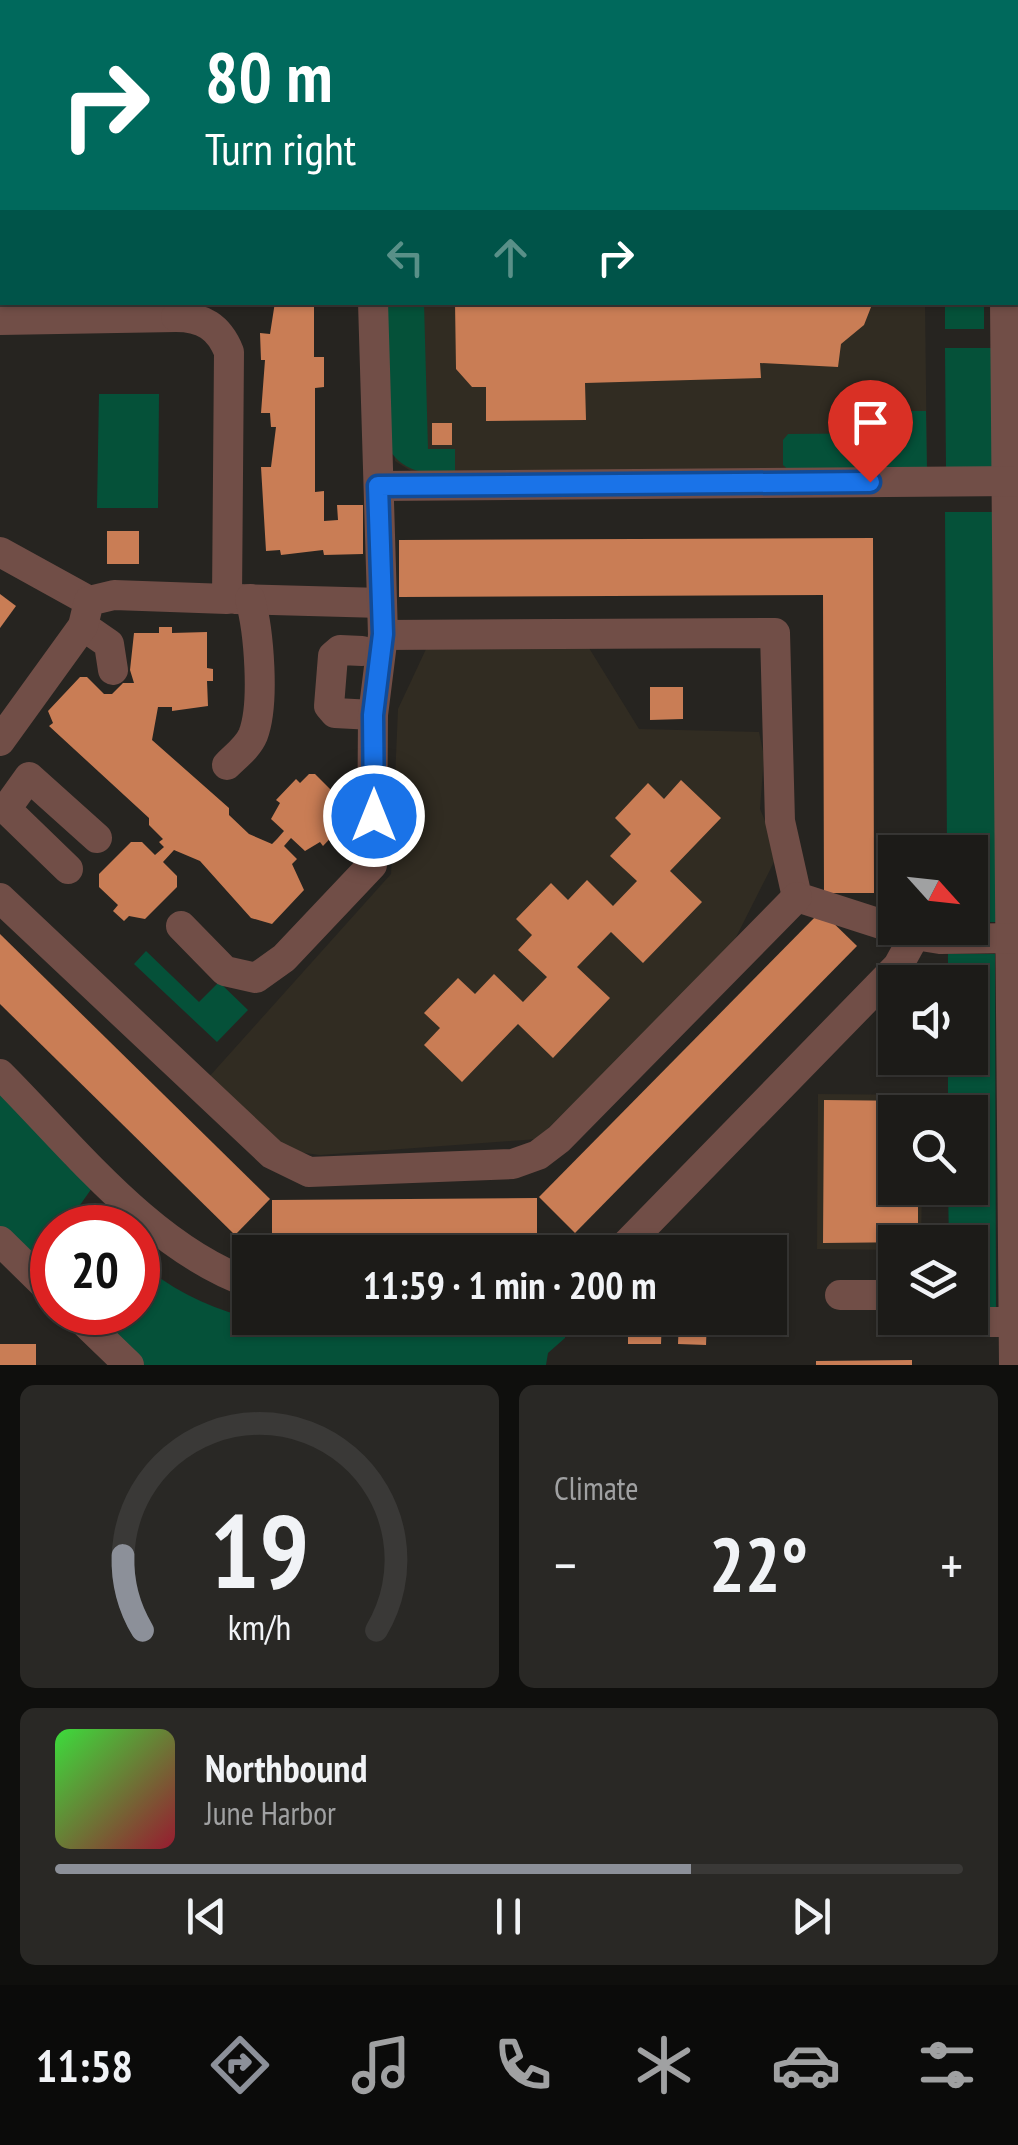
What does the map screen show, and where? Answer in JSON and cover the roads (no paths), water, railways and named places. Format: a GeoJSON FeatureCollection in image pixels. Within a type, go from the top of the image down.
{"type":"FeatureCollection","features":[{"type":"Feature","properties":{"kind":"street"},"geometry":{"type":"LineString","coordinates":[[181,926],[225,970],[256,978],[269,972],[366,876],[374,853],[372,643],[382,603],[374,305]]}},
{"type":"Feature","properties":{"kind":"street"},"geometry":{"type":"LineString","coordinates":[[1005,305],[1012,481],[1014,1365]]}},
{"type":"Feature","properties":{"kind":"street"},"geometry":{"type":"LineString","coordinates":[[0,320],[176,310],[207,322],[222,336],[229,352],[238,599],[257,622],[257,720],[251,740],[227,765]]}},
{"type":"Feature","properties":{"kind":"street"},"geometry":{"type":"LineString","coordinates":[[378,486],[1012,481]]}},
{"type":"Feature","properties":{"kind":"street"},"geometry":{"type":"LineString","coordinates":[[0,552],[86,614],[108,644],[113,670]]}},
{"type":"Feature","properties":{"kind":"street"},"geometry":{"type":"LineString","coordinates":[[0,742],[86,614],[114,595],[382,603]]}},
{"type":"Feature","properties":{"kind":"street"},"geometry":{"type":"LineString","coordinates":[[373,715],[336,713],[330,706],[332,656],[340,650],[372,643],[775,633],[780,821],[797,897]]}},
{"type":"Feature","properties":{"kind":"street"},"geometry":{"type":"LineString","coordinates":[[68,869],[6,809],[8,783],[33,776],[97,838]]}},
{"type":"Feature","properties":{"kind":"street"},"geometry":{"type":"LineString","coordinates":[[0,898],[272,1154],[308,1172],[513,1164],[538,1155],[560,1139],[797,897]]}},
{"type":"Feature","properties":{"kind":"street"},"geometry":{"type":"LineString","coordinates":[[797,897],[878,923]]}},
{"type":"Feature","properties":{"kind":"street"},"geometry":{"type":"LineString","coordinates":[[988,937],[1014,938]]}},
{"type":"Feature","properties":{"kind":"street"},"geometry":{"type":"LineString","coordinates":[[635,1235],[898,966],[910,945]]}},
{"type":"Feature","properties":{"kind":"street"},"geometry":{"type":"LineString","coordinates":[[0,1074],[165,1238],[232,1275]]}},
{"type":"Feature","properties":{"kind":"street"},"geometry":{"type":"LineString","coordinates":[[0,1242],[30,1271]]}},
{"type":"Feature","properties":{"kind":"street"},"geometry":{"type":"LineString","coordinates":[[840,1295],[878,1296]]}},
{"type":"Feature","properties":{"kind":"street"},"geometry":{"type":"LineString","coordinates":[[988,1322],[1016,1322]]}},
{"type":"Feature","properties":{"kind":"street"},"geometry":{"type":"LineString","coordinates":[[98,1335],[129,1365]]}}]}
